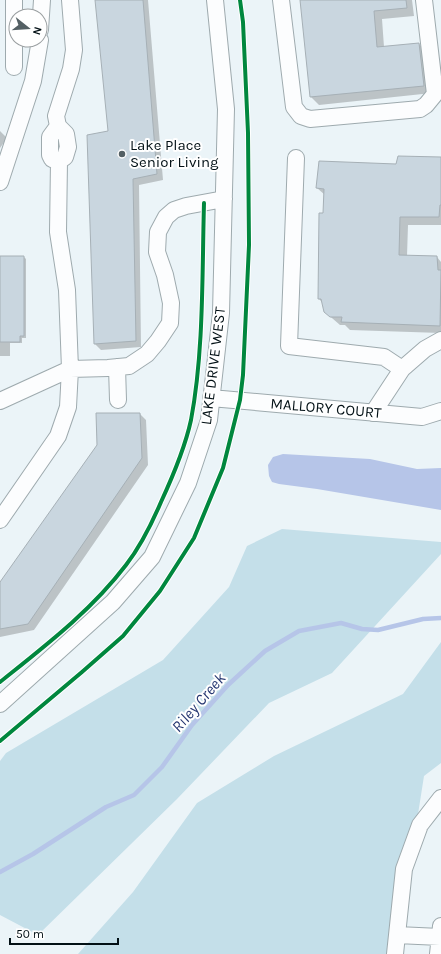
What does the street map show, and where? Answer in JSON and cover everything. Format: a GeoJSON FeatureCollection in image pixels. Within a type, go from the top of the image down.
{"type":"FeatureCollection","features":[{"type":"Feature","properties":{"kind":"street"},"geometry":{"type":"LineString","coordinates":[[14,0],[14,67]]}},
{"type":"Feature","properties":{"kind":"street"},"geometry":{"type":"LineString","coordinates":[[0,520],[58,436],[68,407],[70,369],[66,290],[58,232],[58,161],[65,157],[68,146],[66,134],[58,126],[56,116],[71,69],[74,50],[70,0]]}},
{"type":"Feature","properties":{"kind":"street","name":"LAKE DRIVE WEST"},"geometry":{"type":"LineString","coordinates":[[0,704],[113,602],[152,557],[188,483],[208,420],[221,312],[226,110],[215,0]]}},
{"type":"Feature","properties":{"kind":"street"},"geometry":{"type":"LineString","coordinates":[[281,0],[294,107],[301,116],[310,119],[420,109],[426,105],[435,94],[424,0]]}},
{"type":"Feature","properties":{"kind":"street"},"geometry":{"type":"LineString","coordinates":[[0,182],[33,81],[39,48]]}},
{"type":"Feature","properties":{"kind":"street"},"geometry":{"type":"LineString","coordinates":[[296,158],[289,346],[384,357],[402,369]]}},
{"type":"Feature","properties":{"kind":"street"},"geometry":{"type":"LineString","coordinates":[[0,401],[70,369],[129,366],[147,354],[170,323],[171,304],[165,275],[157,252],[158,232],[166,217],[174,210],[186,206],[224,200]]}},
{"type":"Feature","properties":{"kind":"street"},"geometry":{"type":"LineString","coordinates":[[374,413],[402,369],[425,349],[441,340]]}},
{"type":"Feature","properties":{"kind":"street"},"geometry":{"type":"LineString","coordinates":[[117,367],[118,400]]}},
{"type":"Feature","properties":{"kind":"street","name":"MALLORY COURT"},"geometry":{"type":"LineString","coordinates":[[211,398],[422,417],[441,411]]}},
{"type":"Feature","properties":{"kind":"street"},"geometry":{"type":"LineString","coordinates":[[395,954],[404,869],[420,825],[441,798]]}},
{"type":"Feature","properties":{"kind":"street"},"geometry":{"type":"LineString","coordinates":[[397,935],[440,932],[438,954]]}},
{"type":"Feature","properties":{"kind":"shaded area"},"geometry":{"type":"Polygon","coordinates":[[[282,529],[441,542],[441,554],[332,673],[269,703],[177,799],[38,935],[0,915],[0,761],[6,753],[163,660],[229,587],[247,546],[282,529]]]}},
{"type":"Feature","properties":{"kind":"shaded area"},"geometry":{"type":"Polygon","coordinates":[[[441,642],[441,763],[424,776],[396,954],[78,954],[133,892],[197,803],[274,756],[403,694],[441,642]]]}},
{"type":"Feature","properties":{"kind":"water"},"geometry":{"type":"Polygon","coordinates":[[[283,454],[370,459],[417,469],[441,468],[441,510],[272,482],[269,476],[268,465],[273,457],[283,454]]]}},
{"type":"Feature","properties":{"kind":"building","name":"Lake Place Senior Living"},"geometry":{"type":"Polygon","coordinates":[[[95,0],[143,0],[157,174],[133,179],[136,341],[94,344],[87,135],[108,131],[95,0]]]}},
{"type":"Feature","properties":{"kind":"building"},"geometry":{"type":"Polygon","coordinates":[[[300,0],[406,0],[407,8],[374,11],[377,47],[419,43],[424,86],[310,97],[300,0]]]}},
{"type":"Feature","properties":{"kind":"building"},"geometry":{"type":"Polygon","coordinates":[[[398,156],[441,157],[441,205],[439,217],[400,217],[399,255],[437,256],[438,270],[441,270],[440,326],[341,322],[342,317],[330,317],[324,312],[321,299],[318,299],[319,213],[323,213],[324,189],[316,188],[319,161],[396,164],[398,156]]]}},
{"type":"Feature","properties":{"kind":"building"},"geometry":{"type":"Polygon","coordinates":[[[0,256],[24,256],[24,336],[20,336],[20,342],[0,342],[0,256]]]}},
{"type":"Feature","properties":{"kind":"building"},"geometry":{"type":"Polygon","coordinates":[[[96,413],[140,413],[142,458],[28,624],[0,629],[0,582],[97,445],[96,413]]]}},
{"type":"Feature","properties":{"kind":"waterway","name":"Riley Creek"},"geometry":{"type":"LineString","coordinates":[[0,872],[33,854],[106,807],[134,795],[162,767],[192,725],[228,685],[265,651],[299,631],[341,623],[362,629],[378,630],[423,619],[441,618]]}},
{"type":"Feature","properties":{"kind":"cycle path"},"geometry":{"type":"LineString","coordinates":[[0,741],[123,636],[160,591],[194,538],[223,468],[240,400],[243,375],[249,245],[248,133],[243,22],[240,0]]}},
{"type":"Feature","properties":{"kind":"cycle path"},"geometry":{"type":"LineString","coordinates":[[0,682],[83,613],[112,582],[141,543],[170,482],[182,451],[191,420],[195,394],[202,312],[204,203]]}},
{"type":"Feature","properties":{"kind":"place","name":"Lake Place Senior Living"},"geometry":{"type":"Point","coordinates":[122,154]}}]}
